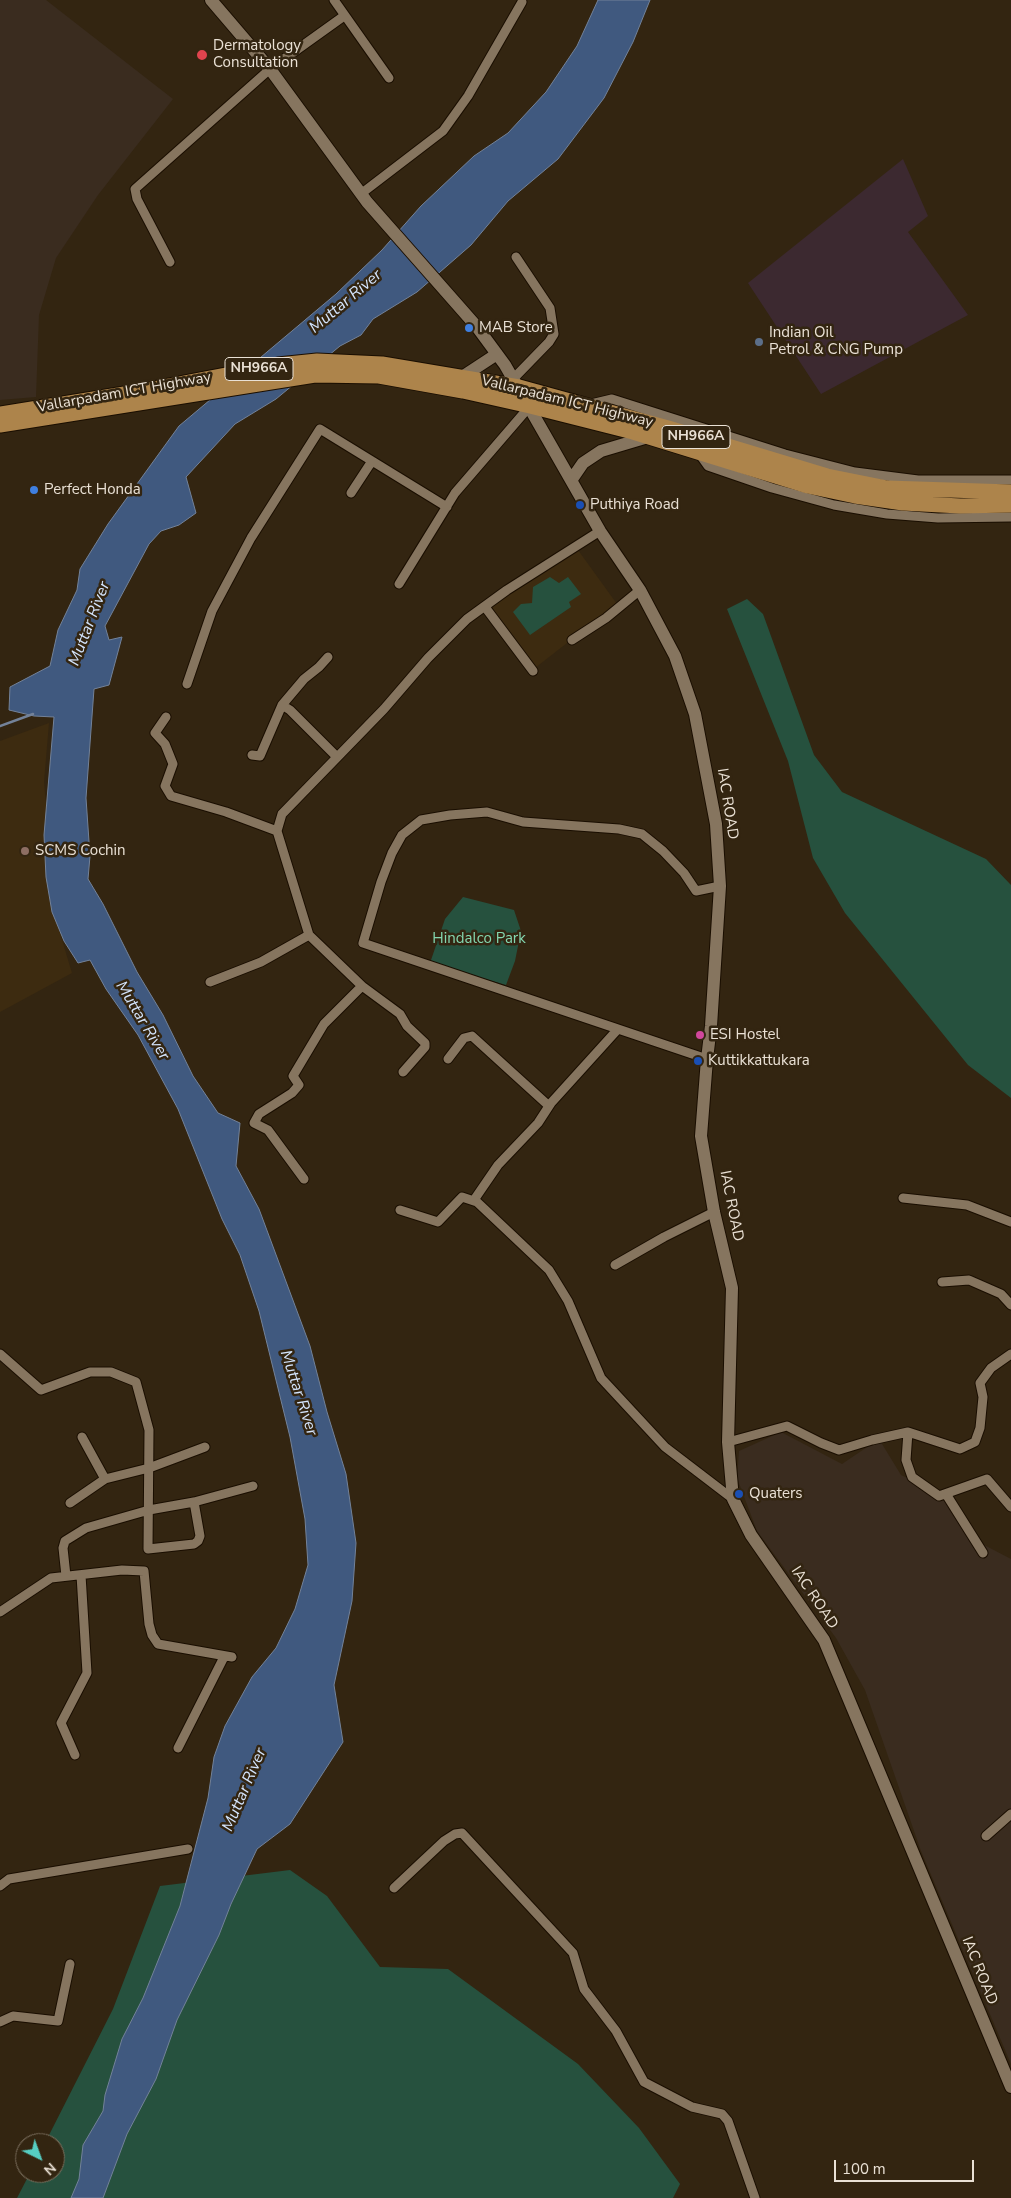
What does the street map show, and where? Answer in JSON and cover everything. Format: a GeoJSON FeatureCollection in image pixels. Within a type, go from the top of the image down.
{"type":"FeatureCollection","features":[{"type":"Feature","properties":{"kind":"highway","name":"Vallarpadam ICT Highway"},"geometry":{"type":"LineString","coordinates":[[0,425],[138,398],[278,365],[317,361],[381,370],[516,383],[586,406],[844,480],[887,488],[1011,492]]}},
{"type":"Feature","properties":{"kind":"highway","name":"Vallarpadam ICT Highway"},"geometry":{"type":"LineString","coordinates":[[381,370],[648,437],[792,481],[854,496],[922,504],[960,506],[1011,505]]}},
{"type":"Feature","properties":{"kind":"highway","name":"Vallarpadam ICT Highway"},"geometry":{"type":"LineString","coordinates":[[0,414],[138,398]]}},
{"type":"Feature","properties":{"kind":"main road","name":"IAC ROAD"},"geometry":{"type":"LineString","coordinates":[[211,0],[270,69],[364,197],[477,327],[497,354],[530,406],[600,531],[640,590],[675,656],[695,714],[716,824],[720,886],[712,1026],[707,1060],[701,1136],[714,1212],[732,1288],[728,1442],[734,1499],[751,1534],[824,1640],[1011,2087]]}},
{"type":"Feature","properties":{"kind":"main road"},"geometry":{"type":"LineString","coordinates":[[462,377],[497,354]]}},
{"type":"Feature","properties":{"kind":"main road"},"geometry":{"type":"LineString","coordinates":[[572,479],[582,463],[601,451],[648,437]]}},
{"type":"Feature","properties":{"kind":"street"},"geometry":{"type":"LineString","coordinates":[[334,0],[389,78]]}},
{"type":"Feature","properties":{"kind":"street"},"geometry":{"type":"LineString","coordinates":[[364,197],[443,131],[468,96],[522,2]]}},
{"type":"Feature","properties":{"kind":"street"},"geometry":{"type":"LineString","coordinates":[[170,262],[137,198],[135,188],[270,69],[344,16]]}},
{"type":"Feature","properties":{"kind":"street"},"geometry":{"type":"LineString","coordinates":[[516,257],[550,308],[554,334],[516,383]]}},
{"type":"Feature","properties":{"kind":"street"},"geometry":{"type":"LineString","coordinates":[[586,406],[612,399],[785,454],[855,472],[918,480],[1011,480]]}},
{"type":"Feature","properties":{"kind":"street"},"geometry":{"type":"LineString","coordinates":[[399,584],[455,493],[494,445],[530,406]]}},
{"type":"Feature","properties":{"kind":"street"},"geometry":{"type":"LineString","coordinates":[[187,684],[212,611],[251,538],[320,429],[447,507]]}},
{"type":"Feature","properties":{"kind":"street"},"geometry":{"type":"LineString","coordinates":[[697,452],[708,466],[772,488],[834,505],[886,514],[938,518],[1011,518]]}},
{"type":"Feature","properties":{"kind":"street"},"geometry":{"type":"LineString","coordinates":[[351,493],[372,461]]}},
{"type":"Feature","properties":{"kind":"street"},"geometry":{"type":"LineString","coordinates":[[403,1072],[425,1048],[425,1043],[407,1026],[400,1014],[362,986],[310,935],[277,830],[282,814],[384,709],[428,658],[467,620],[507,590],[600,531]]}},
{"type":"Feature","properties":{"kind":"street"},"geometry":{"type":"LineString","coordinates":[[572,640],[606,618],[640,590]]}},
{"type":"Feature","properties":{"kind":"street"},"geometry":{"type":"LineString","coordinates":[[485,607],[533,672]]}},
{"type":"Feature","properties":{"kind":"street"},"geometry":{"type":"LineString","coordinates":[[252,755],[260,756],[282,705],[299,684],[328,657]]}},
{"type":"Feature","properties":{"kind":"street"},"geometry":{"type":"LineString","coordinates":[[282,705],[290,710],[337,757]]}},
{"type":"Feature","properties":{"kind":"street"},"geometry":{"type":"LineString","coordinates":[[166,717],[155,733],[165,744],[173,764],[165,786],[172,796],[277,830]]}},
{"type":"Feature","properties":{"kind":"street"},"geometry":{"type":"LineString","coordinates":[[707,1060],[363,943],[381,882],[392,852],[402,835],[421,820],[450,815],[487,812],[523,822],[619,829],[642,834],[663,851],[684,873],[696,891],[720,886]]}},
{"type":"Feature","properties":{"kind":"street"},"geometry":{"type":"LineString","coordinates":[[210,982],[261,962],[310,935]]}},
{"type":"Feature","properties":{"kind":"street"},"geometry":{"type":"LineString","coordinates":[[304,1179],[268,1130],[254,1123],[259,1114],[292,1093],[299,1085],[294,1076],[324,1024],[362,986]]}},
{"type":"Feature","properties":{"kind":"street"},"geometry":{"type":"LineString","coordinates":[[474,1200],[498,1164],[538,1123],[549,1106],[618,1029]]}},
{"type":"Feature","properties":{"kind":"street"},"geometry":{"type":"LineString","coordinates":[[448,1059],[464,1038],[472,1036],[549,1106]]}},
{"type":"Feature","properties":{"kind":"street"},"geometry":{"type":"LineString","coordinates":[[400,1210],[438,1222],[462,1197],[474,1200],[549,1270],[568,1301],[601,1378],[665,1447],[734,1499]]}},
{"type":"Feature","properties":{"kind":"street"},"geometry":{"type":"LineString","coordinates":[[903,1198],[967,1205],[1011,1222]]}},
{"type":"Feature","properties":{"kind":"street"},"geometry":{"type":"LineString","coordinates":[[614,1266],[664,1237],[714,1212]]}},
{"type":"Feature","properties":{"kind":"street"},"geometry":{"type":"LineString","coordinates":[[942,1282],[969,1280],[1000,1294],[1011,1305]]}},
{"type":"Feature","properties":{"kind":"street"},"geometry":{"type":"LineString","coordinates":[[0,1354],[41,1390],[90,1372],[112,1372],[136,1382],[149,1430],[148,1549],[194,1544],[200,1536],[194,1502]]}},
{"type":"Feature","properties":{"kind":"street"},"geometry":{"type":"LineString","coordinates":[[728,1442],[787,1426],[838,1450],[908,1432],[960,1448],[975,1442],[980,1428],[983,1398],[980,1383],[991,1368],[1011,1354]]}},
{"type":"Feature","properties":{"kind":"street"},"geometry":{"type":"LineString","coordinates":[[908,1432],[906,1460],[912,1477],[940,1496],[987,1479],[1007,1495],[1011,1507]]}},
{"type":"Feature","properties":{"kind":"street"},"geometry":{"type":"LineString","coordinates":[[82,1437],[105,1479]]}},
{"type":"Feature","properties":{"kind":"street"},"geometry":{"type":"LineString","coordinates":[[70,1503],[105,1479],[149,1468],[206,1447]]}},
{"type":"Feature","properties":{"kind":"street"},"geometry":{"type":"LineString","coordinates":[[66,1576],[63,1548],[65,1541],[70,1536],[86,1528],[149,1510],[194,1502],[253,1486]]}},
{"type":"Feature","properties":{"kind":"street"},"geometry":{"type":"LineString","coordinates":[[946,1494],[983,1553]]}},
{"type":"Feature","properties":{"kind":"street"},"geometry":{"type":"LineString","coordinates":[[0,1612],[51,1578],[122,1570],[144,1571],[149,1624],[152,1635],[158,1644],[228,1657],[178,1748]]}},
{"type":"Feature","properties":{"kind":"street"},"geometry":{"type":"LineString","coordinates":[[75,1755],[61,1723],[87,1673],[81,1575]]}},
{"type":"Feature","properties":{"kind":"street"},"geometry":{"type":"LineString","coordinates":[[986,1836],[1011,1814]]}},
{"type":"Feature","properties":{"kind":"street"},"geometry":{"type":"LineString","coordinates":[[394,1888],[444,1841],[456,1834],[462,1833],[573,1953],[584,1989],[616,2030],[644,2082],[692,2107],[722,2114],[728,2121],[755,2198]]}},
{"type":"Feature","properties":{"kind":"street"},"geometry":{"type":"LineString","coordinates":[[0,1886],[9,1879],[188,1849]]}},
{"type":"Feature","properties":{"kind":"street"},"geometry":{"type":"LineString","coordinates":[[0,2022],[13,2016],[58,2020],[70,1964]]}},
{"type":"Feature","properties":{"kind":"shaded area"},"geometry":{"type":"Polygon","coordinates":[[[0,0],[46,0],[173,99],[98,195],[56,258],[39,315],[36,397],[0,400],[0,0]]]}},
{"type":"Feature","properties":{"kind":"shaded area"},"geometry":{"type":"Polygon","coordinates":[[[903,159],[928,216],[908,232],[968,315],[821,394],[748,283],[903,159]]]}},
{"type":"Feature","properties":{"kind":"shaded area"},"geometry":{"type":"Polygon","coordinates":[[[578,550],[617,604],[535,668],[490,607],[578,550]]]}},
{"type":"Feature","properties":{"kind":"shaded area","name":"SCMS Cochin"},"geometry":{"type":"Polygon","coordinates":[[[49,723],[44,782],[56,920],[72,973],[0,1012],[0,741],[49,723]]]}},
{"type":"Feature","properties":{"kind":"shaded area"},"geometry":{"type":"Polygon","coordinates":[[[781,1432],[842,1464],[879,1439],[901,1475],[942,1494],[967,1536],[1011,1559],[1011,2064],[921,1851],[865,1690],[836,1638],[757,1531],[737,1478],[739,1451],[781,1432]]]}},
{"type":"Feature","properties":{"kind":"green space"},"geometry":{"type":"Polygon","coordinates":[[[550,577],[559,583],[568,577],[581,594],[569,602],[571,607],[530,635],[513,612],[521,604],[532,603],[533,587],[550,577]]]}},
{"type":"Feature","properties":{"kind":"green space"},"geometry":{"type":"Polygon","coordinates":[[[747,599],[763,614],[814,755],[842,792],[986,859],[1011,885],[1011,1098],[968,1065],[845,913],[813,858],[788,761],[727,609],[747,599]]]}},
{"type":"Feature","properties":{"kind":"green space","name":"Hindalco Park"},"geometry":{"type":"Polygon","coordinates":[[[463,897],[514,910],[521,931],[515,961],[506,985],[430,963],[445,919],[463,897]]]}},
{"type":"Feature","properties":{"kind":"green space"},"geometry":{"type":"Polygon","coordinates":[[[290,1870],[327,1896],[380,1967],[448,1969],[578,2064],[639,2128],[680,2184],[673,2198],[17,2198],[25,2183],[65,2183],[65,2133],[50,2133],[113,2009],[160,1886],[290,1870]]]}},
{"type":"Feature","properties":{"kind":"water","name":"Muttar River"},"geometry":{"type":"Polygon","coordinates":[[[598,0],[650,0],[633,42],[604,98],[558,159],[508,201],[471,245],[417,292],[373,319],[361,335],[340,346],[276,399],[235,424],[186,477],[196,513],[179,525],[161,531],[149,544],[105,626],[109,640],[122,637],[109,685],[94,689],[86,798],[90,856],[88,879],[103,904],[137,972],[163,1015],[193,1076],[218,1113],[240,1123],[236,1166],[259,1209],[310,1346],[327,1412],[346,1474],[356,1543],[352,1601],[334,1685],[343,1742],[290,1824],[257,1849],[231,1904],[219,1935],[177,2020],[156,2079],[127,2134],[103,2198],[71,2198],[79,2179],[83,2145],[103,2111],[105,2095],[122,2039],[143,1998],[180,1906],[208,1798],[214,1757],[225,1726],[252,1677],[276,1648],[295,1609],[308,1565],[305,1519],[290,1437],[259,1311],[240,1255],[222,1219],[178,1109],[138,1035],[106,989],[90,960],[78,963],[64,941],[52,912],[46,877],[44,835],[54,717],[34,716],[9,710],[10,687],[50,666],[58,630],[77,590],[80,569],[108,524],[179,426],[336,294],[382,250],[421,206],[474,156],[508,133],[546,92],[577,46],[598,0]]]}},
{"type":"Feature","properties":{"kind":"waterway"},"geometry":{"type":"LineString","coordinates":[[0,726],[33,714]]}},
{"type":"Feature","properties":{"kind":"place","name":"Dermatology Consultation"},"geometry":{"type":"Point","coordinates":[202,55]}},
{"type":"Feature","properties":{"kind":"place","name":"MAB Store"},"geometry":{"type":"Point","coordinates":[469,328]}},
{"type":"Feature","properties":{"kind":"place","name":"Indian Oil Petrol & CNG Pump"},"geometry":{"type":"Point","coordinates":[759,342]}},
{"type":"Feature","properties":{"kind":"place","name":"Perfect Honda"},"geometry":{"type":"Point","coordinates":[34,490]}},
{"type":"Feature","properties":{"kind":"place","name":"Puthiya Road"},"geometry":{"type":"Point","coordinates":[580,505]}},
{"type":"Feature","properties":{"kind":"place","name":"SCMS Cochin"},"geometry":{"type":"Point","coordinates":[25,851]}},
{"type":"Feature","properties":{"kind":"place","name":"ESI Hostel"},"geometry":{"type":"Point","coordinates":[700,1035]}},
{"type":"Feature","properties":{"kind":"place","name":"Kuttikkattukara"},"geometry":{"type":"Point","coordinates":[698,1061]}},
{"type":"Feature","properties":{"kind":"place","name":"Quaters"},"geometry":{"type":"Point","coordinates":[739,1494]}}]}
